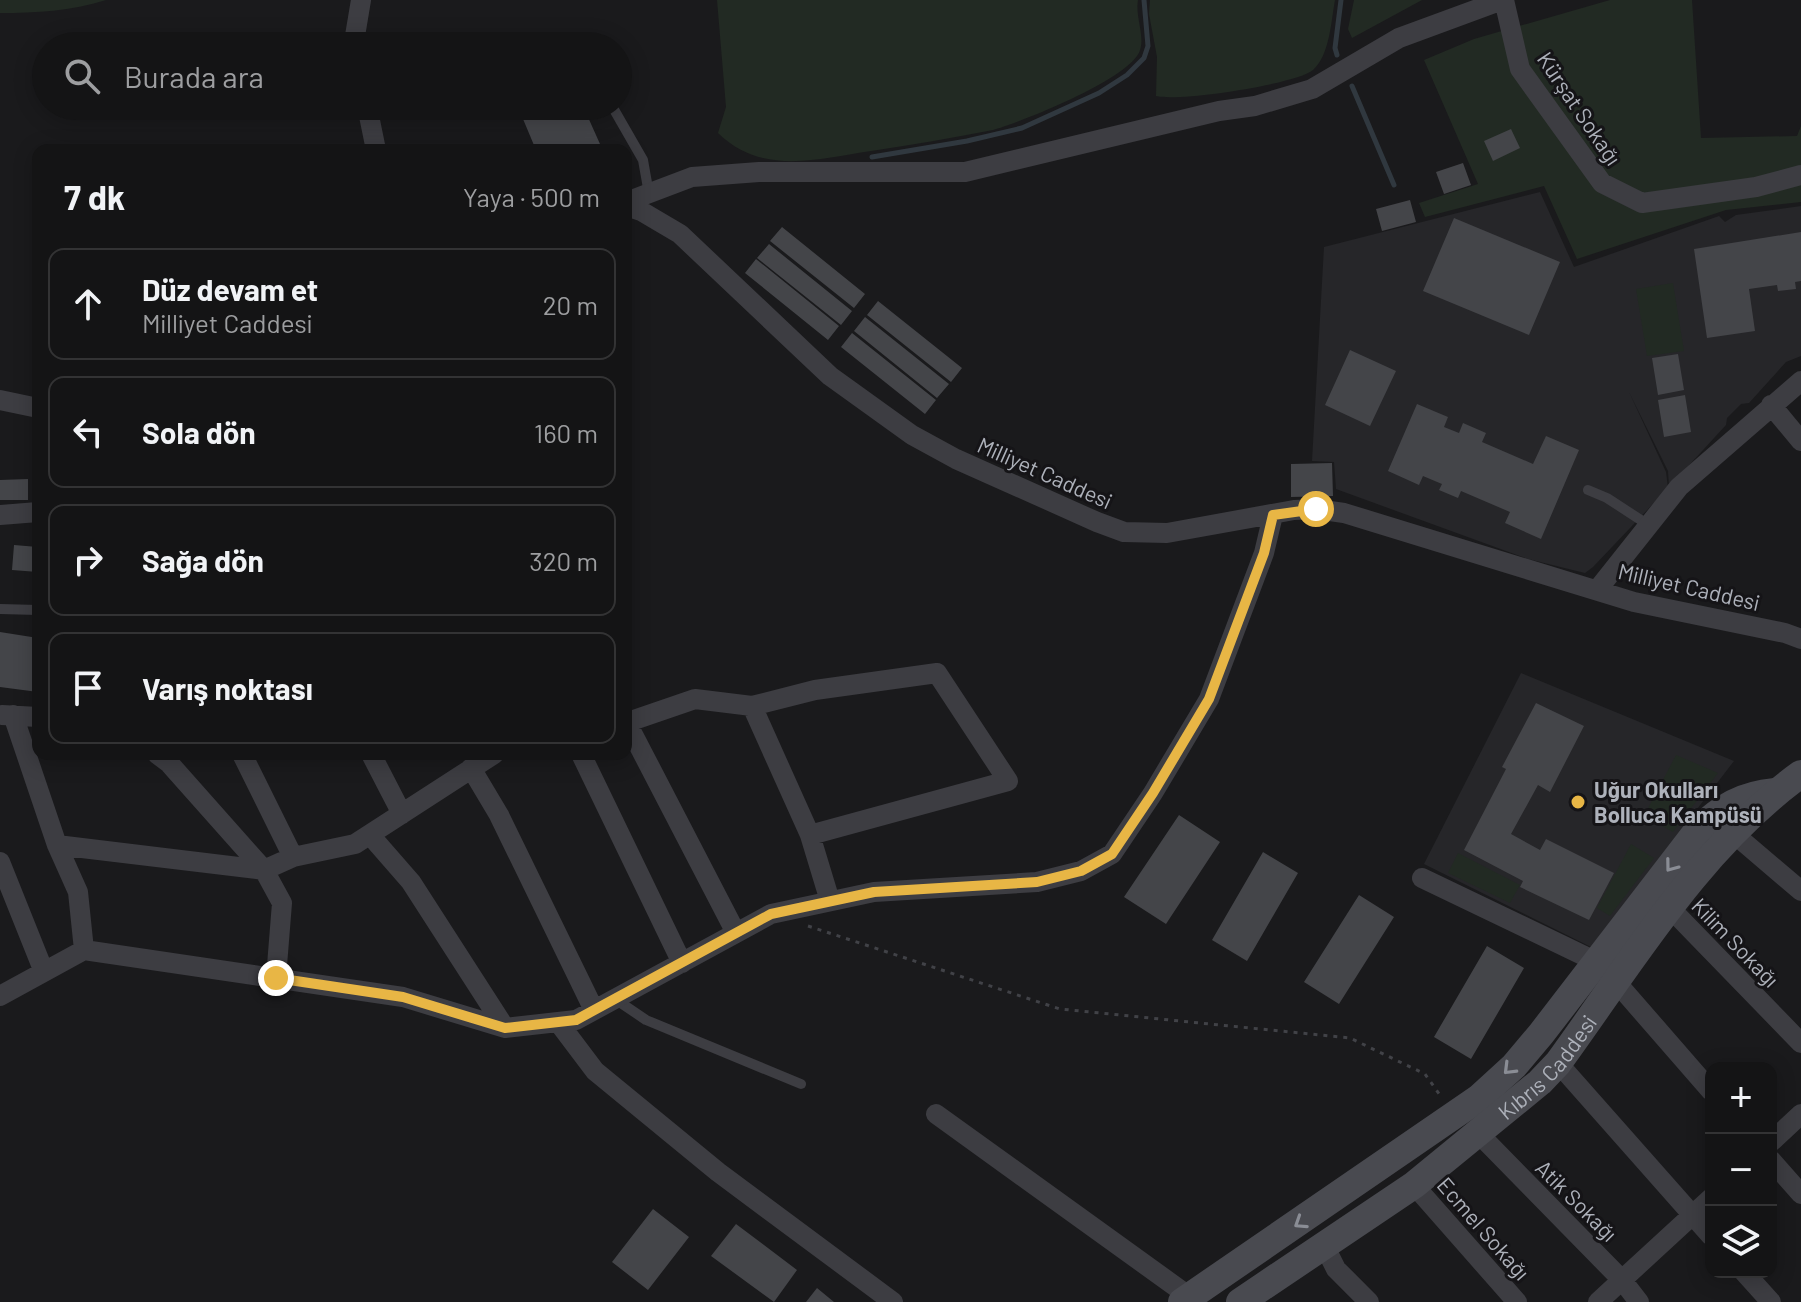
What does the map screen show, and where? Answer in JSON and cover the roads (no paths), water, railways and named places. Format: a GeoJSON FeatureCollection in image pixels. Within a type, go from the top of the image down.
{"type":"FeatureCollection","features":[{"type":"Feature","properties":{"kind":"main road","name":"Kıbrıs Caddesi"},"geometry":{"type":"LineString","coordinates":[[1252,1299],[1324,1245],[1414,1185],[1479,1134],[1558,1063],[1670,908],[1733,833],[1775,792],[1801,774]]}},
{"type":"Feature","properties":{"kind":"main road"},"geometry":{"type":"LineString","coordinates":[[1186,1300],[1479,1098],[1514,1066],[1698,830],[1714,814],[1734,801],[1754,794],[1775,792]]}},
{"type":"Feature","properties":{"kind":"street"},"geometry":{"type":"LineString","coordinates":[[356,32],[361,0]]}},
{"type":"Feature","properties":{"kind":"street"},"geometry":{"type":"LineString","coordinates":[[632,201],[692,177],[759,172],[965,172],[1219,111],[1255,106],[1312,89],[1399,38],[1503,0]]}},
{"type":"Feature","properties":{"kind":"street","name":"Kürşat Sokağı"},"geometry":{"type":"LineString","coordinates":[[1503,0],[1520,69],[1602,183],[1642,203],[1756,187],[1801,175]]}},
{"type":"Feature","properties":{"kind":"street"},"geometry":{"type":"LineString","coordinates":[[370,120],[375,144]]}},
{"type":"Feature","properties":{"kind":"street","name":"Milliyet Caddesi"},"geometry":{"type":"LineString","coordinates":[[632,207],[680,234],[830,376],[912,435],[956,459],[1124,532],[1167,533],[1316,509],[1344,513],[1634,602],[1801,639]]}},
{"type":"Feature","properties":{"kind":"street"},"geometry":{"type":"LineString","coordinates":[[1598,589],[1679,487],[1801,381]]}},
{"type":"Feature","properties":{"kind":"street"},"geometry":{"type":"LineString","coordinates":[[0,400],[32,407]]}},
{"type":"Feature","properties":{"kind":"street"},"geometry":{"type":"LineString","coordinates":[[1771,405],[1801,441]]}},
{"type":"Feature","properties":{"kind":"street"},"geometry":{"type":"LineString","coordinates":[[0,515],[32,512]]}},
{"type":"Feature","properties":{"kind":"street"},"geometry":{"type":"LineString","coordinates":[[0,996],[84,950],[403,997],[505,1028],[576,1020],[771,914],[874,892],[1037,882],[1081,871],[1112,854],[1209,699],[1264,553],[1273,515]]}},
{"type":"Feature","properties":{"kind":"street"},"geometry":{"type":"LineString","coordinates":[[632,719],[695,699],[752,706],[815,690],[937,673],[1008,781],[810,835]]}},
{"type":"Feature","properties":{"kind":"street"},"geometry":{"type":"LineString","coordinates":[[752,706],[810,835],[830,901]]}},
{"type":"Feature","properties":{"kind":"street"},"geometry":{"type":"LineString","coordinates":[[32,717],[6,715],[78,892],[84,950]]}},
{"type":"Feature","properties":{"kind":"street"},"geometry":{"type":"LineString","coordinates":[[632,731],[736,933]]}},
{"type":"Feature","properties":{"kind":"street"},"geometry":{"type":"LineString","coordinates":[[165,760],[264,870],[282,903],[276,978]]}},
{"type":"Feature","properties":{"kind":"street"},"geometry":{"type":"LineString","coordinates":[[245,760],[293,857]]}},
{"type":"Feature","properties":{"kind":"street"},"geometry":{"type":"LineString","coordinates":[[374,760],[402,814]]}},
{"type":"Feature","properties":{"kind":"street"},"geometry":{"type":"LineString","coordinates":[[57,845],[264,870],[293,857],[355,844],[483,760]]}},
{"type":"Feature","properties":{"kind":"street"},"geometry":{"type":"LineString","coordinates":[[584,760],[682,963]]}},
{"type":"Feature","properties":{"kind":"street"},"geometry":{"type":"LineString","coordinates":[[471,768],[499,815],[594,1010]]}},
{"type":"Feature","properties":{"kind":"street"},"geometry":{"type":"LineString","coordinates":[[1733,833],[1801,891]]}},
{"type":"Feature","properties":{"kind":"street"},"geometry":{"type":"LineString","coordinates":[[370,835],[411,882],[505,1028]]}},
{"type":"Feature","properties":{"kind":"street"},"geometry":{"type":"LineString","coordinates":[[0,862],[44,972]]}},
{"type":"Feature","properties":{"kind":"street"},"geometry":{"type":"LineString","coordinates":[[1422,878],[1597,962]]}},
{"type":"Feature","properties":{"kind":"street","name":"Kilim Sokağı"},"geometry":{"type":"LineString","coordinates":[[1670,908],[1801,1043]]}},
{"type":"Feature","properties":{"kind":"street"},"geometry":{"type":"LineString","coordinates":[[1617,983],[1705,1084]]}},
{"type":"Feature","properties":{"kind":"street"},"geometry":{"type":"LineString","coordinates":[[558,1022],[595,1071],[718,1172],[893,1302]]}},
{"type":"Feature","properties":{"kind":"street"},"geometry":{"type":"LineString","coordinates":[[1558,1063],[1705,1229]]}},
{"type":"Feature","properties":{"kind":"street"},"geometry":{"type":"LineString","coordinates":[[936,1114],[1186,1300]]}},
{"type":"Feature","properties":{"kind":"street"},"geometry":{"type":"LineString","coordinates":[[1777,1136],[1801,1114]]}},
{"type":"Feature","properties":{"kind":"street","name":"Atik Sokağı"},"geometry":{"type":"LineString","coordinates":[[1479,1134],[1622,1280],[1639,1302]]}},
{"type":"Feature","properties":{"kind":"street"},"geometry":{"type":"LineString","coordinates":[[1777,1167],[1801,1194]]}},
{"type":"Feature","properties":{"kind":"street","name":"Ecmel Sokağı"},"geometry":{"type":"LineString","coordinates":[[1414,1185],[1517,1302]]}},
{"type":"Feature","properties":{"kind":"street"},"geometry":{"type":"LineString","coordinates":[[1598,1302],[1705,1203]]}},
{"type":"Feature","properties":{"kind":"street"},"geometry":{"type":"LineString","coordinates":[[1324,1245],[1336,1269],[1369,1302]]}},
{"type":"Feature","properties":{"kind":"street"},"geometry":{"type":"LineString","coordinates":[[1749,1278],[1771,1302]]}},
{"type":"Feature","properties":{"kind":"lane"},"geometry":{"type":"LineString","coordinates":[[620,120],[643,160],[649,194]]}},
{"type":"Feature","properties":{"kind":"lane"},"geometry":{"type":"LineString","coordinates":[[1588,490],[1607,498],[1650,526]]}},
{"type":"Feature","properties":{"kind":"lane"},"geometry":{"type":"LineString","coordinates":[[0,609],[32,610]]}},
{"type":"Feature","properties":{"kind":"lane"},"geometry":{"type":"LineString","coordinates":[[615,999],[646,1020],[801,1084]]}},
{"type":"Feature","properties":{"kind":"waterway"},"geometry":{"type":"LineString","coordinates":[[872,157],[1022,128],[1099,93],[1127,75],[1144,58],[1148,46],[1144,0]]}},
{"type":"Feature","properties":{"kind":"waterway"},"geometry":{"type":"LineString","coordinates":[[1337,55],[1335,48],[1341,0]]}},
{"type":"Feature","properties":{"kind":"waterway"},"geometry":{"type":"LineString","coordinates":[[1352,86],[1394,185]]}},
{"type":"Feature","properties":{"kind":"place","name":"Uğur Okulları Bolluca Kampüsü"},"geometry":{"type":"Point","coordinates":[1578,802]}}]}
